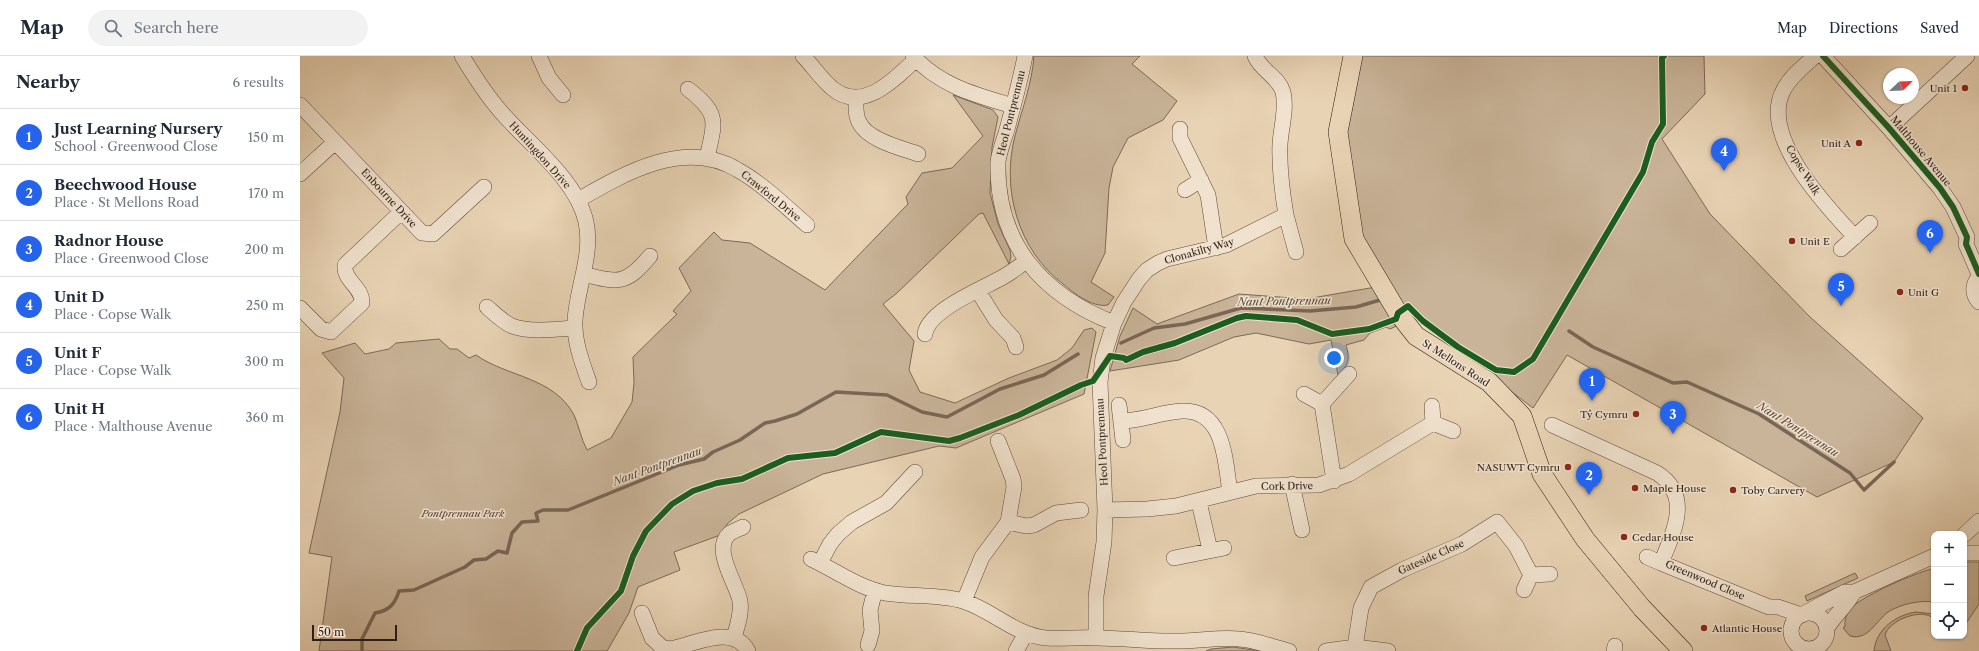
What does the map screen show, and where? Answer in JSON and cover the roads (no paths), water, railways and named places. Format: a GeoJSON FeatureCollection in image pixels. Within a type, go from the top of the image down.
{"type":"FeatureCollection","features":[{"type":"Feature","properties":{"kind":"main road","name":"St Mellons Road"},"geometry":{"type":"LineString","coordinates":[[1353,56],[1338,132],[1354,239],[1398,313],[1416,336],[1489,382],[1522,416],[1542,474],[1585,539],[1642,608],[1684,651]]}},
{"type":"Feature","properties":{"kind":"street","name":"Huntingdon Drive"},"geometry":{"type":"LineString","coordinates":[[462,56],[484,92],[559,174],[578,200],[584,216],[587,233],[575,328],[580,357],[589,382]]}},
{"type":"Feature","properties":{"kind":"street"},"geometry":{"type":"LineString","coordinates":[[539,56],[549,78],[563,95]]}},
{"type":"Feature","properties":{"kind":"street"},"geometry":{"type":"LineString","coordinates":[[803,56],[833,89],[849,97],[864,97],[886,86],[914,57],[951,85],[966,92],[1013,106]]}},
{"type":"Feature","properties":{"kind":"street","name":"Heol Pontprennau"},"geometry":{"type":"LineString","coordinates":[[1025,56],[998,161],[1001,195],[1008,225],[1027,261],[1039,276],[1060,296],[1089,313],[1114,323],[1102,358],[1100,382],[1105,510],[1104,542],[1096,596],[1096,638]]}},
{"type":"Feature","properties":{"kind":"street"},"geometry":{"type":"LineString","coordinates":[[1255,56],[1258,63],[1277,81],[1283,91],[1280,174],[1286,215],[1296,252]]}},
{"type":"Feature","properties":{"kind":"street","name":"Copse Walk"},"geometry":{"type":"LineString","coordinates":[[1815,56],[1789,80],[1783,90],[1778,109],[1779,124],[1792,156],[1810,184],[1824,204],[1854,237]]}},
{"type":"Feature","properties":{"kind":"street","name":"Malthouse Avenue"},"geometry":{"type":"LineString","coordinates":[[1824,56],[1889,128],[1940,188],[1952,207],[1967,237],[1966,244],[1979,275],[1974,286],[1974,293],[1979,302]]}},
{"type":"Feature","properties":{"kind":"street"},"geometry":{"type":"LineString","coordinates":[[1889,128],[1967,56]]}},
{"type":"Feature","properties":{"kind":"street"},"geometry":{"type":"LineString","coordinates":[[688,89],[706,104],[713,117],[713,127],[707,158]]}},
{"type":"Feature","properties":{"kind":"street"},"geometry":{"type":"LineString","coordinates":[[856,98],[856,115],[863,128],[881,140],[918,154]]}},
{"type":"Feature","properties":{"kind":"street","name":"Enbourne Drive"},"geometry":{"type":"LineString","coordinates":[[300,105],[422,233],[433,234],[484,187]]}},
{"type":"Feature","properties":{"kind":"street"},"geometry":{"type":"LineString","coordinates":[[1180,129],[1180,138],[1210,202],[1216,248]]}},
{"type":"Feature","properties":{"kind":"street"},"geometry":{"type":"LineString","coordinates":[[300,174],[335,142]]}},
{"type":"Feature","properties":{"kind":"street","name":"Crawford Drive"},"geometry":{"type":"LineString","coordinates":[[578,200],[609,183],[664,160],[682,157],[707,158],[730,166],[750,177],[807,225]]}},
{"type":"Feature","properties":{"kind":"street"},"geometry":{"type":"LineString","coordinates":[[1185,190],[1201,180]]}},
{"type":"Feature","properties":{"kind":"street"},"geometry":{"type":"LineString","coordinates":[[300,308],[321,328],[331,332],[362,303],[363,297],[360,291],[347,277],[344,271],[345,264],[401,212]]}},
{"type":"Feature","properties":{"kind":"street","name":"Clonakilty Way"},"geometry":{"type":"LineString","coordinates":[[1114,323],[1130,292],[1147,270],[1167,259],[1216,248],[1239,239],[1286,215]]}},
{"type":"Feature","properties":{"kind":"street"},"geometry":{"type":"LineString","coordinates":[[1841,249],[1870,223]]}},
{"type":"Feature","properties":{"kind":"street","name":"Malthouse Avenue"},"geometry":{"type":"LineString","coordinates":[[1967,237],[1973,240],[1979,249]]}},
{"type":"Feature","properties":{"kind":"street"},"geometry":{"type":"LineString","coordinates":[[583,274],[621,280],[634,274],[650,256]]}},
{"type":"Feature","properties":{"kind":"street"},"geometry":{"type":"LineString","coordinates":[[925,334],[926,328],[941,312],[1027,261]]}},
{"type":"Feature","properties":{"kind":"street"},"geometry":{"type":"LineString","coordinates":[[978,291],[996,320],[1013,338],[1016,347]]}},
{"type":"Feature","properties":{"kind":"street"},"geometry":{"type":"LineString","coordinates":[[487,307],[511,325],[519,327],[543,330],[575,328]]}},
{"type":"Feature","properties":{"kind":"street"},"geometry":{"type":"LineString","coordinates":[[1322,404],[1349,374]]}},
{"type":"Feature","properties":{"kind":"street"},"geometry":{"type":"LineString","coordinates":[[1304,394],[1322,404]]}},
{"type":"Feature","properties":{"kind":"street"},"geometry":{"type":"LineString","coordinates":[[1322,404],[1334,481]]}},
{"type":"Feature","properties":{"kind":"street"},"geometry":{"type":"LineString","coordinates":[[1119,405],[1123,440]]}},
{"type":"Feature","properties":{"kind":"street"},"geometry":{"type":"LineString","coordinates":[[1432,406],[1433,422],[1453,431]]}},
{"type":"Feature","properties":{"kind":"street"},"geometry":{"type":"LineString","coordinates":[[1121,421],[1134,421],[1183,411],[1199,414],[1212,422],[1222,442],[1230,492]]}},
{"type":"Feature","properties":{"kind":"street","name":"Cork Drive"},"geometry":{"type":"LineString","coordinates":[[1105,510],[1160,508],[1198,502],[1256,486],[1292,484],[1319,485],[1334,481],[1349,474],[1433,422]]}},
{"type":"Feature","properties":{"kind":"street","name":"Greenwood Close"},"geometry":{"type":"LineString","coordinates":[[1552,425],[1657,473],[1669,483],[1676,496],[1678,516],[1676,526],[1662,563],[1769,606],[1778,607],[1802,615]]}},
{"type":"Feature","properties":{"kind":"street"},"geometry":{"type":"LineString","coordinates":[[964,601],[982,557],[1008,522],[1014,488],[1013,479],[998,441]]}},
{"type":"Feature","properties":{"kind":"street"},"geometry":{"type":"LineString","coordinates":[[915,472],[886,503],[852,522],[838,534],[816,561],[875,590],[903,595],[939,597],[964,601],[1026,633],[1044,638],[1096,638],[1189,646],[1222,638],[1241,639],[1289,651]]}},
{"type":"Feature","properties":{"kind":"street"},"geometry":{"type":"LineString","coordinates":[[1292,484],[1302,530]]}},
{"type":"Feature","properties":{"kind":"street"},"geometry":{"type":"LineString","coordinates":[[1174,558],[1217,549],[1198,502]]}},
{"type":"Feature","properties":{"kind":"street"},"geometry":{"type":"LineString","coordinates":[[1008,522],[1026,526],[1034,525],[1056,514],[1081,510]]}},
{"type":"Feature","properties":{"kind":"street","name":"Gateside Close"},"geometry":{"type":"LineString","coordinates":[[1355,647],[1361,608],[1372,587],[1380,580],[1462,544],[1500,517],[1532,575]]}},
{"type":"Feature","properties":{"kind":"street"},"geometry":{"type":"LineString","coordinates":[[1967,532],[1979,521]]}},
{"type":"Feature","properties":{"kind":"street"},"geometry":{"type":"LineString","coordinates":[[734,638],[739,624],[740,600],[723,557],[724,545],[729,534],[743,527]]}},
{"type":"Feature","properties":{"kind":"street"},"geometry":{"type":"LineString","coordinates":[[1967,553],[1979,553]]}},
{"type":"Feature","properties":{"kind":"street"},"geometry":{"type":"LineString","coordinates":[[1647,557],[1662,563]]}},
{"type":"Feature","properties":{"kind":"street"},"geometry":{"type":"LineString","coordinates":[[1802,615],[1817,614],[1826,623],[1827,628],[1825,639],[1821,645],[1813,650],[1802,647],[1791,641],[1794,623],[1802,615],[1845,592],[1854,592],[1931,557]]}},
{"type":"Feature","properties":{"kind":"street"},"geometry":{"type":"LineString","coordinates":[[1524,590],[1532,575],[1550,574]]}},
{"type":"Feature","properties":{"kind":"street"},"geometry":{"type":"LineString","coordinates":[[868,645],[872,631],[870,610],[875,590]]}},
{"type":"Feature","properties":{"kind":"street"},"geometry":{"type":"LineString","coordinates":[[1827,628],[1854,592]]}},
{"type":"Feature","properties":{"kind":"street","name":"Greenwood Close"},"geometry":{"type":"LineString","coordinates":[[1769,606],[1791,641]]}},
{"type":"Feature","properties":{"kind":"street"},"geometry":{"type":"LineString","coordinates":[[642,613],[652,638],[662,649],[679,648],[721,636],[734,638],[742,642],[748,651]]}},
{"type":"Feature","properties":{"kind":"street"},"geometry":{"type":"LineString","coordinates":[[1016,651],[1026,633]]}},
{"type":"Feature","properties":{"kind":"street"},"geometry":{"type":"LineString","coordinates":[[1326,651],[1355,647],[1388,651]]}},
{"type":"Feature","properties":{"kind":"waterway","name":"Nant Pontprennau"},"geometry":{"type":"LineString","coordinates":[[1121,343],[1154,328],[1185,324],[1241,308],[1310,311],[1356,307],[1380,300]]}},
{"type":"Feature","properties":{"kind":"waterway","name":"Nant Pontprennau"},"geometry":{"type":"LineString","coordinates":[[1569,331],[1593,347],[1673,383],[1687,382],[1759,414],[1850,473],[1864,490],[1894,462]]}},
{"type":"Feature","properties":{"kind":"waterway","name":"Nant Pontprennau"},"geometry":{"type":"LineString","coordinates":[[362,651],[362,639],[375,613],[388,609],[396,600],[399,591],[414,590],[465,567],[474,560],[486,559],[498,551],[507,553],[512,533],[522,522],[538,521],[536,513],[543,510],[568,510],[679,465],[704,459],[713,452],[740,440],[765,423],[797,414],[836,392],[887,395],[922,412],[947,417],[1000,389],[1044,375],[1078,354]]}},
{"type":"Feature","properties":{"kind":"place","name":"Unit 1"},"geometry":{"type":"Point","coordinates":[1965,88]}},
{"type":"Feature","properties":{"kind":"place","name":"Unit A"},"geometry":{"type":"Point","coordinates":[1859,143]}},
{"type":"Feature","properties":{"kind":"place","name":"Unit D"},"geometry":{"type":"Point","coordinates":[1724,171]}},
{"type":"Feature","properties":{"kind":"place","name":"Unit E"},"geometry":{"type":"Point","coordinates":[1792,241]}},
{"type":"Feature","properties":{"kind":"place","name":"Unit H"},"geometry":{"type":"Point","coordinates":[1930,253]}},
{"type":"Feature","properties":{"kind":"place","name":"Unit G"},"geometry":{"type":"Point","coordinates":[1900,292]}},
{"type":"Feature","properties":{"kind":"place","name":"Unit F"},"geometry":{"type":"Point","coordinates":[1841,306]}},
{"type":"Feature","properties":{"kind":"place","name":"Just Learning Nursery"},"geometry":{"type":"Point","coordinates":[1592,401]}},
{"type":"Feature","properties":{"kind":"place","name":"Tŷ Cymru"},"geometry":{"type":"Point","coordinates":[1636,414]}},
{"type":"Feature","properties":{"kind":"place","name":"Radnor House"},"geometry":{"type":"Point","coordinates":[1673,434]}},
{"type":"Feature","properties":{"kind":"place","name":"NASUWT Cymru"},"geometry":{"type":"Point","coordinates":[1568,467]}},
{"type":"Feature","properties":{"kind":"place","name":"Maple House"},"geometry":{"type":"Point","coordinates":[1635,488]}},
{"type":"Feature","properties":{"kind":"place","name":"Toby Carvery"},"geometry":{"type":"Point","coordinates":[1733,490]}},
{"type":"Feature","properties":{"kind":"place","name":"Beechwood House"},"geometry":{"type":"Point","coordinates":[1589,495]}},
{"type":"Feature","properties":{"kind":"place","name":"Cedar House"},"geometry":{"type":"Point","coordinates":[1624,537]}},
{"type":"Feature","properties":{"kind":"place","name":"Atlantic House"},"geometry":{"type":"Point","coordinates":[1704,628]}},
{"type":"Feature","properties":{"kind":"park label","name":"Pontprennau Park"},"geometry":{"type":"Point","coordinates":[463,513]}}]}
